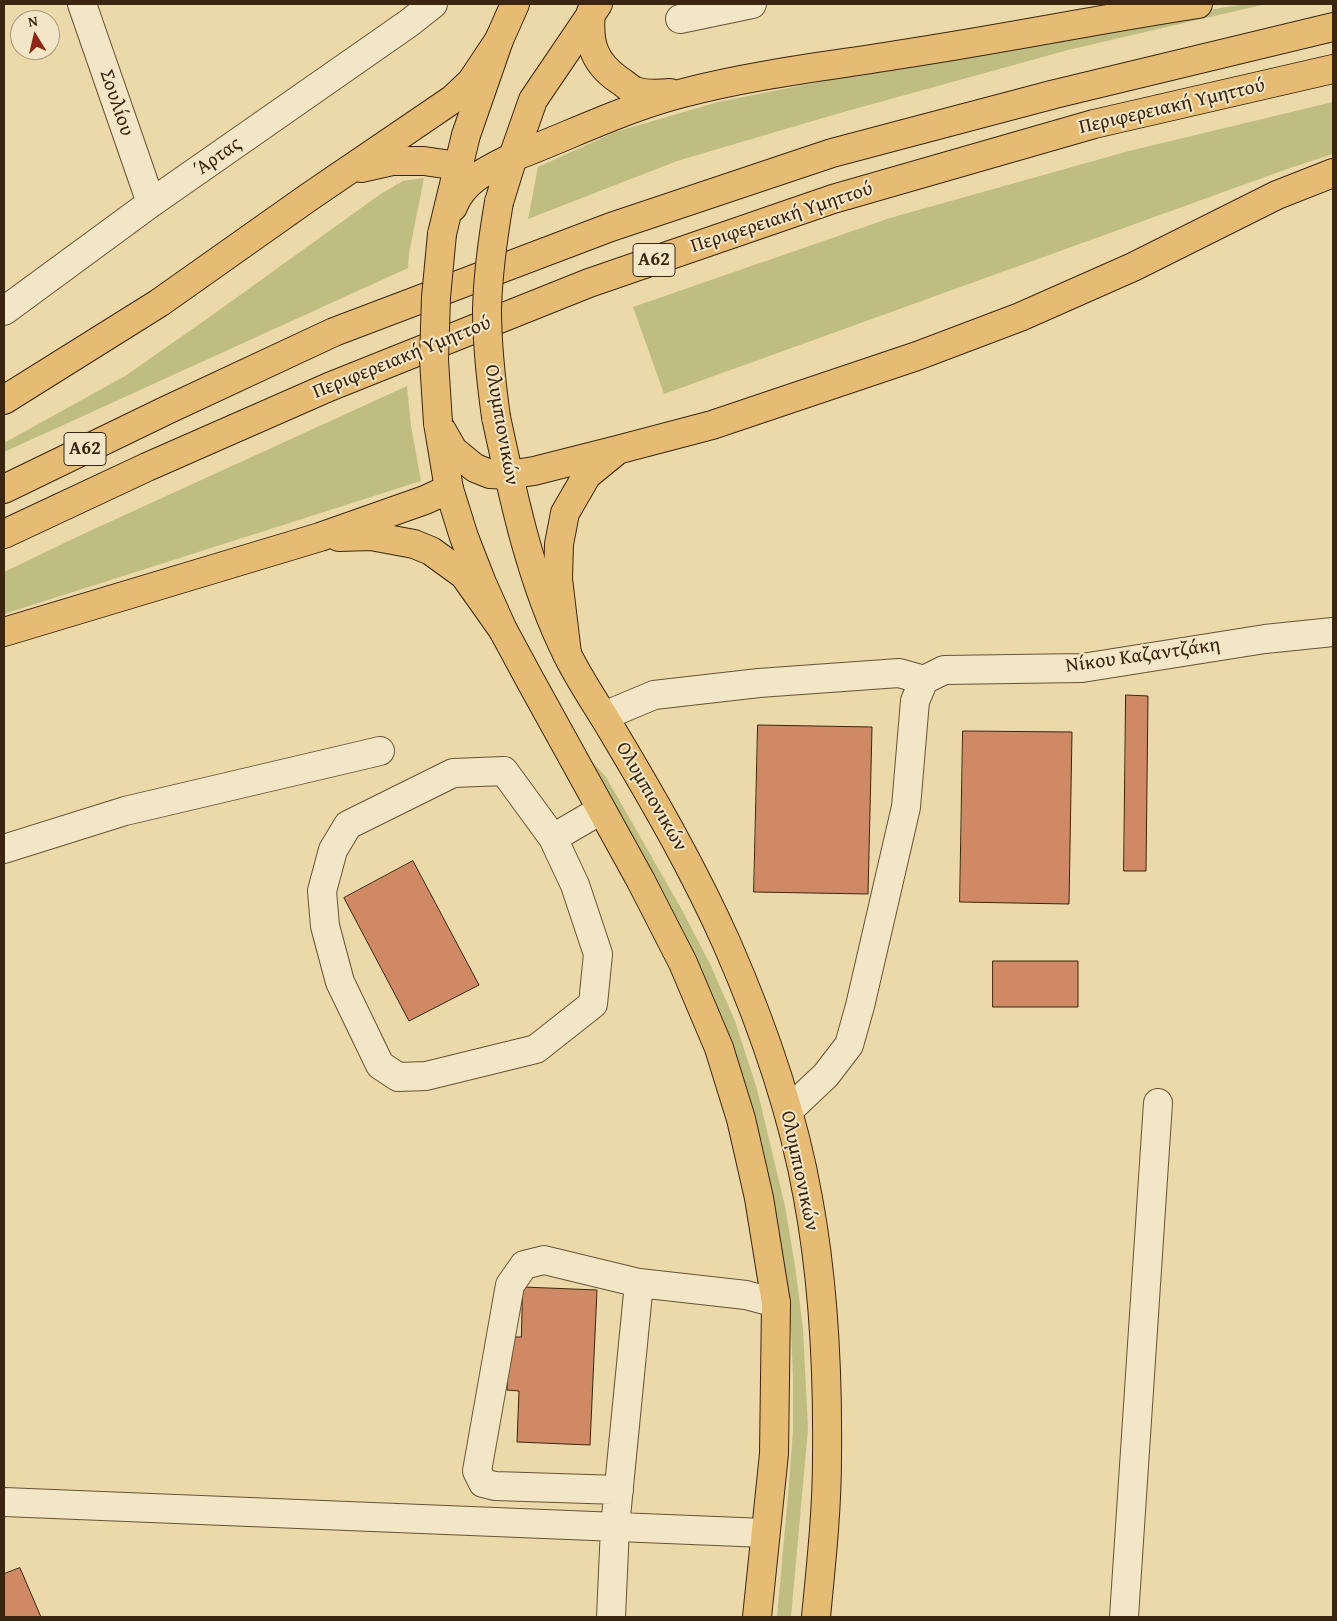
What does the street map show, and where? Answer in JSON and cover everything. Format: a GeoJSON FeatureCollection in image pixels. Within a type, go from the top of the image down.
{"type":"FeatureCollection","features":[{"type":"Feature","properties":{"kind":"main road"},"geometry":{"type":"LineString","coordinates":[[515,4],[499,40],[477,100],[467,171],[442,234],[436,297],[434,360],[438,423],[449,489],[464,537],[482,583],[503,630],[683,963],[719,1048],[741,1119],[759,1198],[776,1303],[774,1454],[757,1617]]}},
{"type":"Feature","properties":{"kind":"main road"},"geometry":{"type":"LineString","coordinates":[[345,172],[392,161],[424,161],[467,171],[513,157],[620,114],[682,93],[767,74],[904,54],[1112,17],[1198,4]]}},
{"type":"Feature","properties":{"kind":"main road"},"geometry":{"type":"LineString","coordinates":[[594,8],[591,40],[597,58],[607,72],[635,91],[656,94],[682,93]]}},
{"type":"Feature","properties":{"kind":"main road","name":"Ολυμπιονικών"},"geometry":{"type":"LineString","coordinates":[[594,8],[533,100],[499,202],[489,273],[487,310],[489,355],[496,417],[508,475],[532,566],[567,654],[686,858],[727,944],[760,1027],[788,1111],[808,1198],[822,1299],[827,1460],[823,1540],[816,1617]]}},
{"type":"Feature","properties":{"kind":"main road","name":"Περιφερειακή Υμηττού"},"geometry":{"type":"LineString","coordinates":[[4,489],[334,332],[611,226],[832,153],[1055,94],[1333,28]]}},
{"type":"Feature","properties":{"kind":"main road"},"geometry":{"type":"LineString","coordinates":[[4,400],[160,303],[345,172],[453,99],[471,82],[499,40]]}},
{"type":"Feature","properties":{"kind":"main road","name":"Περιφερειακή Υμηττού"},"geometry":{"type":"LineString","coordinates":[[4,534],[156,463],[328,387],[598,279],[833,199],[991,153],[1094,124],[1333,69]]}},
{"type":"Feature","properties":{"kind":"main road"},"geometry":{"type":"LineString","coordinates":[[467,171],[499,202]]}},
{"type":"Feature","properties":{"kind":"main road"},"geometry":{"type":"LineString","coordinates":[[438,423],[453,450],[475,468],[490,474],[508,475],[617,450],[712,425],[917,356],[1020,316],[1133,267],[1277,195],[1333,173]]}},
{"type":"Feature","properties":{"kind":"main road"},"geometry":{"type":"LineString","coordinates":[[4,632],[320,537],[425,500],[449,489],[475,468],[487,447],[496,417]]}},
{"type":"Feature","properties":{"kind":"main road"},"geometry":{"type":"LineString","coordinates":[[567,654],[558,579],[558,544],[565,513],[587,476],[617,450]]}},
{"type":"Feature","properties":{"kind":"main road"},"geometry":{"type":"LineString","coordinates":[[320,537],[371,536],[414,544],[431,551],[464,575],[503,630]]}},
{"type":"Feature","properties":{"kind":"street","name":"Σουλίου"},"geometry":{"type":"LineString","coordinates":[[82,4],[151,203]]}},
{"type":"Feature","properties":{"kind":"street","name":"Άρτας"},"geometry":{"type":"LineString","coordinates":[[4,311],[151,203],[393,35],[433,4]]}},
{"type":"Feature","properties":{"kind":"street"},"geometry":{"type":"LineString","coordinates":[[680,19],[752,4]]}},
{"type":"Feature","properties":{"kind":"street","name":"Νίκου Καζαντζάκη"},"geometry":{"type":"LineString","coordinates":[[924,680],[944,670],[1082,668],[1265,639],[1333,632]]}},
{"type":"Feature","properties":{"kind":"street"},"geometry":{"type":"LineString","coordinates":[[604,716],[654,696],[759,683],[899,673],[924,680],[915,701],[906,807],[867,978],[849,1045],[826,1075],[788,1111]]}},
{"type":"Feature","properties":{"kind":"street"},"geometry":{"type":"LineString","coordinates":[[4,849],[124,811],[380,751]]}},
{"type":"Feature","properties":{"kind":"street"},"geometry":{"type":"LineString","coordinates":[[504,771],[553,838],[575,885],[598,954],[593,1004],[536,1049],[426,1076],[398,1077],[380,1064],[340,982],[325,926],[322,892],[333,850],[348,825],[453,773],[504,771]]}},
{"type":"Feature","properties":{"kind":"street"},"geometry":{"type":"LineString","coordinates":[[553,838],[601,810]]}},
{"type":"Feature","properties":{"kind":"street"},"geometry":{"type":"LineString","coordinates":[[1124,1617],[1158,1103]]}},
{"type":"Feature","properties":{"kind":"street"},"geometry":{"type":"LineString","coordinates":[[619,1490],[495,1486],[483,1483],[476,1471],[510,1284],[524,1264],[544,1260],[639,1283],[746,1295],[776,1303]]}},
{"type":"Feature","properties":{"kind":"street"},"geometry":{"type":"LineString","coordinates":[[611,1617],[615,1527],[639,1283]]}},
{"type":"Feature","properties":{"kind":"street"},"geometry":{"type":"LineString","coordinates":[[4,1502],[765,1533]]}},
{"type":"Feature","properties":{"kind":"shaded area"},"geometry":{"type":"Polygon","coordinates":[[[1245,4],[1266,4],[1068,50],[840,113],[677,161],[528,219],[538,167],[615,132],[718,102],[1040,38],[1245,4]]]}},
{"type":"Feature","properties":{"kind":"shaded area"},"geometry":{"type":"Polygon","coordinates":[[[1333,102],[1333,154],[664,394],[633,307],[890,218],[1129,151],[1333,102]]]}},
{"type":"Feature","properties":{"kind":"shaded area"},"geometry":{"type":"Polygon","coordinates":[[[424,178],[409,253],[408,268],[4,452],[4,443],[125,376],[382,193],[403,181],[424,178]]]}},
{"type":"Feature","properties":{"kind":"shaded area"},"geometry":{"type":"Polygon","coordinates":[[[407,386],[411,426],[421,481],[4,614],[4,572],[407,386]]]}},
{"type":"Feature","properties":{"kind":"shaded area"},"geometry":{"type":"Polygon","coordinates":[[[571,738],[606,777],[682,910],[711,966],[735,1021],[757,1089],[785,1206],[803,1329],[808,1429],[791,1617],[777,1617],[793,1430],[791,1330],[784,1266],[759,1143],[571,738]]]}},
{"type":"Feature","properties":{"kind":"building"},"geometry":{"type":"Polygon","coordinates":[[[1126,695],[1148,696],[1146,871],[1124,871],[1126,695]]]}},
{"type":"Feature","properties":{"kind":"building"},"geometry":{"type":"Polygon","coordinates":[[[758,725],[872,727],[868,894],[754,892],[758,725]]]}},
{"type":"Feature","properties":{"kind":"building"},"geometry":{"type":"Polygon","coordinates":[[[963,731],[1072,732],[1069,904],[960,902],[963,731]]]}},
{"type":"Feature","properties":{"kind":"building"},"geometry":{"type":"Polygon","coordinates":[[[413,861],[479,985],[409,1021],[344,898],[413,861]]]}},
{"type":"Feature","properties":{"kind":"building"},"geometry":{"type":"Polygon","coordinates":[[[993,961],[1078,961],[1078,1007],[993,1007],[993,961]]]}},
{"type":"Feature","properties":{"kind":"building"},"geometry":{"type":"Polygon","coordinates":[[[523,1287],[597,1290],[590,1445],[517,1442],[519,1391],[507,1390],[509,1337],[521,1337],[523,1287]]]}},
{"type":"Feature","properties":{"kind":"building"},"geometry":{"type":"Polygon","coordinates":[[[20,1568],[41,1617],[4,1617],[4,1574],[20,1568]]]}}]}
